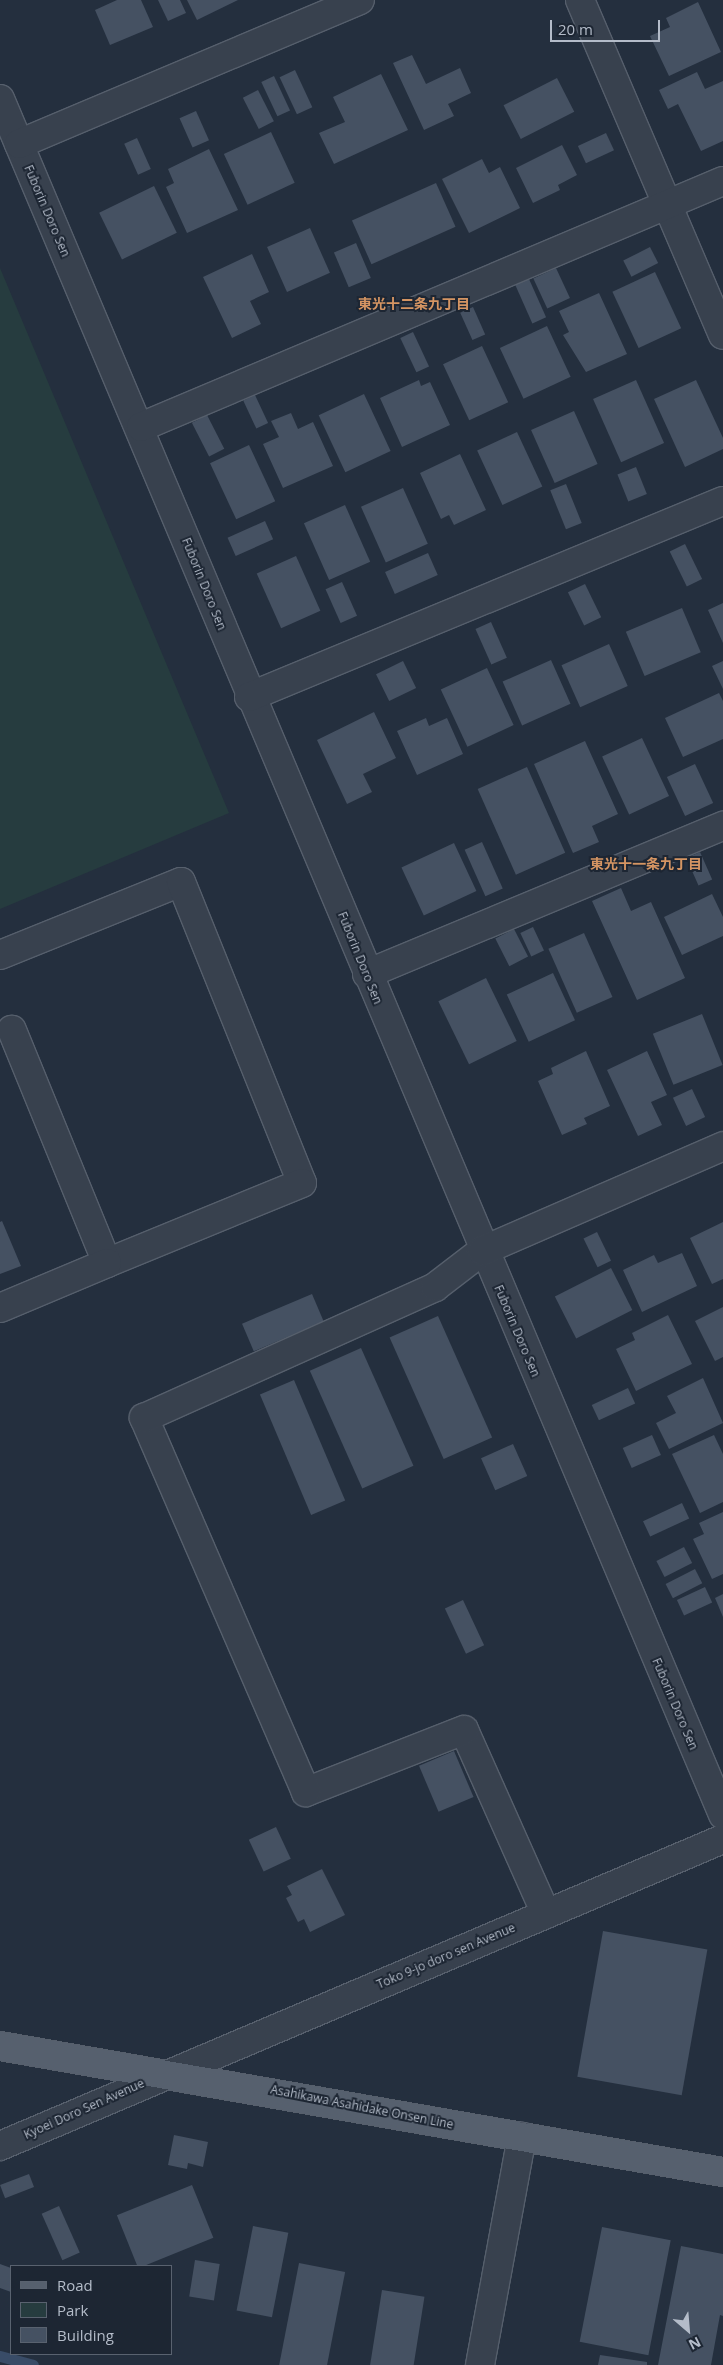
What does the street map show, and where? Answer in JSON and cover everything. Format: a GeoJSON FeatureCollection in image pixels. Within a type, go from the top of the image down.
{"type":"FeatureCollection","features":[{"type":"Feature","properties":{"kind":"main road","name":"Asahikawa Asahidake Onsen Line"},"geometry":{"type":"LineString","coordinates":[[0,2046],[168,2072],[723,2172]]}},
{"type":"Feature","properties":{"kind":"street"},"geometry":{"type":"LineString","coordinates":[[19,144],[360,0]]}},
{"type":"Feature","properties":{"kind":"street"},"geometry":{"type":"LineString","coordinates":[[580,0],[723,335]]}},
{"type":"Feature","properties":{"kind":"street","name":"Fuborin Doro Sen"},"geometry":{"type":"LineString","coordinates":[[0,99],[141,428],[249,697],[482,1251],[723,1815]]}},
{"type":"Feature","properties":{"kind":"street"},"geometry":{"type":"LineString","coordinates":[[141,428],[723,181]]}},
{"type":"Feature","properties":{"kind":"street"},"geometry":{"type":"LineString","coordinates":[[249,697],[723,501]]}},
{"type":"Feature","properties":{"kind":"street"},"geometry":{"type":"LineString","coordinates":[[367,974],[723,826]]}},
{"type":"Feature","properties":{"kind":"street"},"geometry":{"type":"LineString","coordinates":[[0,955],[181,882],[302,1183],[107,1262],[0,1308]]}},
{"type":"Feature","properties":{"kind":"street"},"geometry":{"type":"LineString","coordinates":[[12,1030],[107,1262]]}},
{"type":"Feature","properties":{"kind":"street"},"geometry":{"type":"LineString","coordinates":[[546,1914],[464,1730],[306,1792],[144,1418],[435,1287],[482,1251],[723,1146]]}},
{"type":"Feature","properties":{"kind":"street","name":"Toko 9-jo doro sen Avenue"},"geometry":{"type":"LineString","coordinates":[[168,2072],[723,1840]]}},
{"type":"Feature","properties":{"kind":"street","name":"Kyoei Doro Sen Avenue"},"geometry":{"type":"LineString","coordinates":[[0,2146],[168,2072]]}},
{"type":"Feature","properties":{"kind":"street"},"geometry":{"type":"LineString","coordinates":[[480,2365],[522,2137]]}},
{"type":"Feature","properties":{"kind":"green space"},"geometry":{"type":"Polygon","coordinates":[[[0,268],[229,813],[0,909],[0,268]]]}},
{"type":"Feature","properties":{"kind":"building"},"geometry":{"type":"Polygon","coordinates":[[[117,0],[141,0],[153,27],[110,45],[95,10],[117,0]]]}},
{"type":"Feature","properties":{"kind":"building"},"geometry":{"type":"Polygon","coordinates":[[[158,0],[180,0],[186,13],[168,21],[158,0]]]}},
{"type":"Feature","properties":{"kind":"building"},"geometry":{"type":"Polygon","coordinates":[[[187,0],[238,0],[197,20],[187,0]]]}},
{"type":"Feature","properties":{"kind":"building"},"geometry":{"type":"Polygon","coordinates":[[[698,2],[721,52],[669,76],[650,36],[670,27],[666,18],[698,2]]]}},
{"type":"Feature","properties":{"kind":"building"},"geometry":{"type":"Polygon","coordinates":[[[412,55],[426,84],[460,68],[471,93],[448,104],[454,116],[424,130],[393,63],[412,55]]]}},
{"type":"Feature","properties":{"kind":"building"},"geometry":{"type":"Polygon","coordinates":[[[295,70],[312,107],[297,114],[280,77],[295,70]]]}},
{"type":"Feature","properties":{"kind":"building"},"geometry":{"type":"Polygon","coordinates":[[[697,72],[705,89],[723,81],[723,141],[701,151],[678,104],[668,109],[659,90],[697,72]]]}},
{"type":"Feature","properties":{"kind":"building"},"geometry":{"type":"Polygon","coordinates":[[[381,74],[408,130],[334,164],[319,133],[345,122],[333,97],[381,74]]]}},
{"type":"Feature","properties":{"kind":"building"},"geometry":{"type":"Polygon","coordinates":[[[274,76],[290,110],[277,116],[261,82],[274,76]]]}},
{"type":"Feature","properties":{"kind":"building"},"geometry":{"type":"Polygon","coordinates":[[[557,78],[574,112],[521,139],[504,105],[557,78]]]}},
{"type":"Feature","properties":{"kind":"building"},"geometry":{"type":"Polygon","coordinates":[[[258,90],[274,121],[259,129],[243,98],[258,90]]]}},
{"type":"Feature","properties":{"kind":"building"},"geometry":{"type":"Polygon","coordinates":[[[196,111],[209,140],[193,148],[180,118],[196,111]]]}},
{"type":"Feature","properties":{"kind":"building"},"geometry":{"type":"Polygon","coordinates":[[[271,132],[295,183],[248,205],[224,154],[271,132]]]}},
{"type":"Feature","properties":{"kind":"building"},"geometry":{"type":"Polygon","coordinates":[[[606,133],[614,150],[586,163],[578,146],[606,133]]]}},
{"type":"Feature","properties":{"kind":"building"},"geometry":{"type":"Polygon","coordinates":[[[137,138],[151,169],[138,175],[124,144],[137,138]]]}},
{"type":"Feature","properties":{"kind":"building"},"geometry":{"type":"Polygon","coordinates":[[[562,145],[577,175],[558,185],[560,190],[533,203],[516,168],[562,145]]]}},
{"type":"Feature","properties":{"kind":"building"},"geometry":{"type":"Polygon","coordinates":[[[209,149],[238,210],[187,233],[166,187],[174,183],[168,169],[209,149]]]}},
{"type":"Feature","properties":{"kind":"building"},"geometry":{"type":"Polygon","coordinates":[[[482,159],[489,173],[500,167],[520,208],[469,233],[442,179],[482,159]]]}},
{"type":"Feature","properties":{"kind":"building"},"geometry":{"type":"Polygon","coordinates":[[[436,183],[456,227],[371,264],[352,220],[436,183]]]}},
{"type":"Feature","properties":{"kind":"building"},"geometry":{"type":"Polygon","coordinates":[[[154,186],[177,233],[122,259],[99,213],[154,186]]]}},
{"type":"Feature","properties":{"kind":"building"},"geometry":{"type":"Polygon","coordinates":[[[310,228],[330,273],[287,292],[267,247],[310,228]]]}},
{"type":"Feature","properties":{"kind":"building"},"geometry":{"type":"Polygon","coordinates":[[[356,243],[371,278],[349,287],[334,252],[356,243]]]}},
{"type":"Feature","properties":{"kind":"building"},"geometry":{"type":"Polygon","coordinates":[[[650,247],[658,263],[631,277],[623,261],[650,247]]]}},
{"type":"Feature","properties":{"kind":"building"},"geometry":{"type":"Polygon","coordinates":[[[252,254],[269,292],[250,301],[261,324],[232,338],[203,277],[252,254]]]}},
{"type":"Feature","properties":{"kind":"building"},"geometry":{"type":"Polygon","coordinates":[[[556,268],[570,298],[547,308],[533,279],[556,268]]]}},
{"type":"Feature","properties":{"kind":"building"},"geometry":{"type":"Polygon","coordinates":[[[655,272],[681,328],[639,348],[612,292],[655,272]]]}},
{"type":"Feature","properties":{"kind":"building"},"geometry":{"type":"Polygon","coordinates":[[[529,279],[546,317],[532,323],[515,285],[529,279]]]}},
{"type":"Feature","properties":{"kind":"building"},"geometry":{"type":"Polygon","coordinates":[[[599,293],[627,354],[586,372],[563,335],[569,332],[559,311],[599,293]]]}},
{"type":"Feature","properties":{"kind":"building"},"geometry":{"type":"Polygon","coordinates":[[[473,307],[485,334],[472,340],[460,313],[473,307]]]}},
{"type":"Feature","properties":{"kind":"building"},"geometry":{"type":"Polygon","coordinates":[[[547,326],[571,377],[524,399],[500,348],[547,326]]]}},
{"type":"Feature","properties":{"kind":"building"},"geometry":{"type":"Polygon","coordinates":[[[413,332],[429,366],[416,372],[400,338],[413,332]]]}},
{"type":"Feature","properties":{"kind":"building"},"geometry":{"type":"Polygon","coordinates":[[[482,346],[508,402],[469,420],[443,364],[482,346]]]}},
{"type":"Feature","properties":{"kind":"building"},"geometry":{"type":"Polygon","coordinates":[[[419,380],[421,386],[430,382],[450,425],[402,447],[380,398],[419,380]]]}},
{"type":"Feature","properties":{"kind":"building"},"geometry":{"type":"Polygon","coordinates":[[[636,380],[664,443],[621,462],[593,399],[636,380]]]}},
{"type":"Feature","properties":{"kind":"building"},"geometry":{"type":"Polygon","coordinates":[[[696,380],[723,438],[723,449],[685,467],[654,399],[696,380]]]}},
{"type":"Feature","properties":{"kind":"building"},"geometry":{"type":"Polygon","coordinates":[[[364,394],[391,451],[345,472],[319,415],[364,394]]]}},
{"type":"Feature","properties":{"kind":"building"},"geometry":{"type":"Polygon","coordinates":[[[255,395],[268,423],[256,429],[243,400],[255,395]]]}},
{"type":"Feature","properties":{"kind":"building"},"geometry":{"type":"Polygon","coordinates":[[[574,411],[598,464],[555,483],[531,430],[574,411]]]}},
{"type":"Feature","properties":{"kind":"building"},"geometry":{"type":"Polygon","coordinates":[[[291,413],[298,429],[313,422],[333,466],[283,488],[263,444],[279,437],[271,421],[291,413]]]}},
{"type":"Feature","properties":{"kind":"building"},"geometry":{"type":"Polygon","coordinates":[[[207,415],[224,449],[209,457],[192,423],[207,415]]]}},
{"type":"Feature","properties":{"kind":"building"},"geometry":{"type":"Polygon","coordinates":[[[517,432],[542,486],[502,505],[477,451],[517,432]]]}},
{"type":"Feature","properties":{"kind":"building"},"geometry":{"type":"Polygon","coordinates":[[[249,445],[275,501],[236,519],[210,463],[249,445]]]}},
{"type":"Feature","properties":{"kind":"building"},"geometry":{"type":"Polygon","coordinates":[[[460,454],[486,510],[454,525],[449,515],[441,519],[420,473],[460,454]]]}},
{"type":"Feature","properties":{"kind":"building"},"geometry":{"type":"Polygon","coordinates":[[[636,467],[647,494],[628,501],[617,474],[636,467]]]}},
{"type":"Feature","properties":{"kind":"building"},"geometry":{"type":"Polygon","coordinates":[[[566,484],[582,523],[566,529],[550,490],[566,484]]]}},
{"type":"Feature","properties":{"kind":"building"},"geometry":{"type":"Polygon","coordinates":[[[403,488],[428,544],[386,562],[361,507],[403,488]]]}},
{"type":"Feature","properties":{"kind":"building"},"geometry":{"type":"Polygon","coordinates":[[[345,505],[370,562],[329,580],[304,523],[345,505]]]}},
{"type":"Feature","properties":{"kind":"building"},"geometry":{"type":"Polygon","coordinates":[[[265,521],[273,539],[236,556],[228,538],[265,521]]]}},
{"type":"Feature","properties":{"kind":"building"},"geometry":{"type":"Polygon","coordinates":[[[685,544],[702,579],[687,587],[670,551],[685,544]]]}},
{"type":"Feature","properties":{"kind":"building"},"geometry":{"type":"Polygon","coordinates":[[[428,553],[438,575],[395,594],[385,572],[428,553]]]}},
{"type":"Feature","properties":{"kind":"building"},"geometry":{"type":"Polygon","coordinates":[[[296,556],[320,611],[281,628],[257,573],[296,556]]]}},
{"type":"Feature","properties":{"kind":"building"},"geometry":{"type":"Polygon","coordinates":[[[342,582],[357,616],[341,623],[326,589],[342,582]]]}},
{"type":"Feature","properties":{"kind":"building"},"geometry":{"type":"Polygon","coordinates":[[[585,584],[601,617],[584,626],[568,592],[585,584]]]}},
{"type":"Feature","properties":{"kind":"building"},"geometry":{"type":"Polygon","coordinates":[[[723,603],[723,643],[708,610],[723,603]]]}},
{"type":"Feature","properties":{"kind":"building"},"geometry":{"type":"Polygon","coordinates":[[[682,608],[701,652],[645,676],[626,632],[682,608]]]}},
{"type":"Feature","properties":{"kind":"building"},"geometry":{"type":"Polygon","coordinates":[[[491,622],[507,658],[491,665],[475,629],[491,622]]]}},
{"type":"Feature","properties":{"kind":"building"},"geometry":{"type":"Polygon","coordinates":[[[609,644],[628,686],[580,707],[561,665],[609,644]]]}},
{"type":"Feature","properties":{"kind":"building"},"geometry":{"type":"Polygon","coordinates":[[[551,660],[571,704],[522,725],[503,682],[551,660]]]}},
{"type":"Feature","properties":{"kind":"building"},"geometry":{"type":"Polygon","coordinates":[[[403,661],[416,688],[389,701],[376,674],[403,661]]]}},
{"type":"Feature","properties":{"kind":"building"},"geometry":{"type":"Polygon","coordinates":[[[723,661],[723,689],[712,666],[723,661]]]}},
{"type":"Feature","properties":{"kind":"building"},"geometry":{"type":"Polygon","coordinates":[[[487,668],[514,725],[467,747],[441,690],[487,668]]]}},
{"type":"Feature","properties":{"kind":"building"},"geometry":{"type":"Polygon","coordinates":[[[719,693],[723,701],[723,739],[683,757],[665,718],[719,693]]]}},
{"type":"Feature","properties":{"kind":"building"},"geometry":{"type":"Polygon","coordinates":[[[374,712],[396,758],[363,774],[372,792],[347,804],[317,740],[374,712]]]}},
{"type":"Feature","properties":{"kind":"building"},"geometry":{"type":"Polygon","coordinates":[[[426,718],[429,726],[447,718],[463,754],[417,775],[397,731],[426,718]]]}},
{"type":"Feature","properties":{"kind":"building"},"geometry":{"type":"Polygon","coordinates":[[[642,738],[669,796],[629,815],[602,757],[642,738]]]}},
{"type":"Feature","properties":{"kind":"building"},"geometry":{"type":"Polygon","coordinates":[[[585,741],[618,814],[592,826],[599,842],[573,853],[534,764],[585,741]]]}},
{"type":"Feature","properties":{"kind":"building"},"geometry":{"type":"Polygon","coordinates":[[[695,764],[713,803],[685,816],[667,777],[695,764]]]}},
{"type":"Feature","properties":{"kind":"building"},"geometry":{"type":"Polygon","coordinates":[[[527,767],[565,853],[516,875],[478,789],[527,767]]]}},
{"type":"Feature","properties":{"kind":"building"},"geometry":{"type":"Polygon","coordinates":[[[482,842],[503,889],[485,896],[465,850],[482,842]]]}},
{"type":"Feature","properties":{"kind":"building"},"geometry":{"type":"Polygon","coordinates":[[[454,843],[476,891],[424,916],[401,868],[454,843]]]}},
{"type":"Feature","properties":{"kind":"building"},"geometry":{"type":"Polygon","coordinates":[[[700,852],[712,879],[698,886],[686,858],[700,852]]]}},
{"type":"Feature","properties":{"kind":"building"},"geometry":{"type":"Polygon","coordinates":[[[621,888],[631,911],[651,902],[685,978],[637,1000],[592,901],[621,888]]]}},
{"type":"Feature","properties":{"kind":"building"},"geometry":{"type":"Polygon","coordinates":[[[712,894],[723,917],[723,936],[682,955],[664,917],[712,894]]]}},
{"type":"Feature","properties":{"kind":"building"},"geometry":{"type":"Polygon","coordinates":[[[533,927],[544,951],[531,956],[520,933],[533,927]]]}},
{"type":"Feature","properties":{"kind":"building"},"geometry":{"type":"Polygon","coordinates":[[[514,929],[528,957],[509,966],[495,939],[514,929]]]}},
{"type":"Feature","properties":{"kind":"building"},"geometry":{"type":"Polygon","coordinates":[[[584,933],[612,997],[577,1013],[548,949],[584,933]]]}},
{"type":"Feature","properties":{"kind":"building"},"geometry":{"type":"Polygon","coordinates":[[[553,973],[575,1020],[529,1042],[507,995],[553,973]]]}},
{"type":"Feature","properties":{"kind":"building"},"geometry":{"type":"Polygon","coordinates":[[[486,978],[517,1041],[469,1064],[438,1001],[486,978]]]}},
{"type":"Feature","properties":{"kind":"building"},"geometry":{"type":"Polygon","coordinates":[[[702,1014],[723,1065],[673,1085],[653,1034],[702,1014]]]}},
{"type":"Feature","properties":{"kind":"building"},"geometry":{"type":"Polygon","coordinates":[[[586,1051],[610,1106],[584,1118],[587,1124],[562,1135],[538,1081],[553,1074],[551,1068],[586,1051]]]}},
{"type":"Feature","properties":{"kind":"building"},"geometry":{"type":"Polygon","coordinates":[[[647,1051],[667,1095],[651,1102],[662,1125],[638,1136],[607,1070],[647,1051]]]}},
{"type":"Feature","properties":{"kind":"building"},"geometry":{"type":"Polygon","coordinates":[[[692,1089],[705,1117],[686,1126],[673,1098],[692,1089]]]}},
{"type":"Feature","properties":{"kind":"building"},"geometry":{"type":"Polygon","coordinates":[[[2,1221],[21,1266],[0,1274],[0,1222],[2,1221]]]}},
{"type":"Feature","properties":{"kind":"building"},"geometry":{"type":"Polygon","coordinates":[[[723,1222],[723,1279],[712,1284],[690,1238],[723,1222]]]}},
{"type":"Feature","properties":{"kind":"building"},"geometry":{"type":"Polygon","coordinates":[[[597,1232],[611,1261],[598,1267],[584,1239],[597,1232]]]}},
{"type":"Feature","properties":{"kind":"building"},"geometry":{"type":"Polygon","coordinates":[[[682,1253],[697,1286],[642,1312],[623,1270],[654,1255],[658,1263],[682,1253]]]}},
{"type":"Feature","properties":{"kind":"building"},"geometry":{"type":"Polygon","coordinates":[[[611,1268],[632,1310],[576,1338],[555,1297],[611,1268]]]}},
{"type":"Feature","properties":{"kind":"building"},"geometry":{"type":"Polygon","coordinates":[[[312,1294],[324,1322],[254,1351],[242,1324],[312,1294]]]}},
{"type":"Feature","properties":{"kind":"building"},"geometry":{"type":"Polygon","coordinates":[[[723,1307],[723,1357],[715,1361],[695,1321],[723,1307]]]}},
{"type":"Feature","properties":{"kind":"building"},"geometry":{"type":"Polygon","coordinates":[[[668,1315],[692,1364],[636,1391],[616,1349],[635,1340],[632,1333],[668,1315]]]}},
{"type":"Feature","properties":{"kind":"building"},"geometry":{"type":"Polygon","coordinates":[[[438,1316],[492,1438],[444,1459],[390,1338],[438,1316]]]}},
{"type":"Feature","properties":{"kind":"building"},"geometry":{"type":"Polygon","coordinates":[[[361,1348],[413,1466],[362,1489],[310,1371],[361,1348]]]}},
{"type":"Feature","properties":{"kind":"building"},"geometry":{"type":"Polygon","coordinates":[[[703,1378],[723,1423],[669,1449],[656,1423],[676,1413],[667,1396],[703,1378]]]}},
{"type":"Feature","properties":{"kind":"building"},"geometry":{"type":"Polygon","coordinates":[[[294,1380],[345,1501],[311,1515],[260,1394],[294,1380]]]}},
{"type":"Feature","properties":{"kind":"building"},"geometry":{"type":"Polygon","coordinates":[[[628,1388],[635,1403],[599,1420],[592,1405],[628,1388]]]}},
{"type":"Feature","properties":{"kind":"building"},"geometry":{"type":"Polygon","coordinates":[[[652,1435],[661,1455],[632,1468],[623,1448],[652,1435]]]}},
{"type":"Feature","properties":{"kind":"building"},"geometry":{"type":"Polygon","coordinates":[[[714,1435],[723,1454],[723,1502],[700,1513],[672,1454],[714,1435]]]}},
{"type":"Feature","properties":{"kind":"building"},"geometry":{"type":"Polygon","coordinates":[[[513,1444],[527,1476],[495,1490],[481,1458],[513,1444]]]}},
{"type":"Feature","properties":{"kind":"building"},"geometry":{"type":"Polygon","coordinates":[[[682,1503],[689,1518],[650,1537],[643,1521],[682,1503]]]}},
{"type":"Feature","properties":{"kind":"building"},"geometry":{"type":"Polygon","coordinates":[[[723,1512],[723,1574],[712,1579],[693,1539],[704,1534],[699,1523],[723,1512]]]}},
{"type":"Feature","properties":{"kind":"building"},"geometry":{"type":"Polygon","coordinates":[[[684,1547],[692,1563],[665,1577],[656,1561],[684,1547]]]}},
{"type":"Feature","properties":{"kind":"building"},"geometry":{"type":"Polygon","coordinates":[[[695,1569],[702,1583],[673,1598],[666,1584],[695,1569]]]}},
{"type":"Feature","properties":{"kind":"building"},"geometry":{"type":"Polygon","coordinates":[[[705,1587],[712,1602],[684,1616],[677,1600],[705,1587]]]}},
{"type":"Feature","properties":{"kind":"building"},"geometry":{"type":"Polygon","coordinates":[[[723,1594],[723,1617],[715,1598],[723,1594]]]}},
{"type":"Feature","properties":{"kind":"building"},"geometry":{"type":"Polygon","coordinates":[[[463,1600],[484,1645],[466,1654],[445,1608],[463,1600]]]}},
{"type":"Feature","properties":{"kind":"building"},"geometry":{"type":"Polygon","coordinates":[[[454,1751],[474,1797],[439,1812],[419,1766],[454,1751]]]}},
{"type":"Feature","properties":{"kind":"building"},"geometry":{"type":"Polygon","coordinates":[[[276,1827],[291,1859],[264,1871],[249,1840],[276,1827]]]}},
{"type":"Feature","properties":{"kind":"building"},"geometry":{"type":"Polygon","coordinates":[[[322,1869],[345,1915],[310,1932],[304,1919],[298,1922],[286,1898],[292,1895],[287,1886],[322,1869]]]}},
{"type":"Feature","properties":{"kind":"building"},"geometry":{"type":"Polygon","coordinates":[[[603,1931],[707,1949],[682,2095],[577,2077],[603,1931]]]}},
{"type":"Feature","properties":{"kind":"building"},"geometry":{"type":"Polygon","coordinates":[[[174,2135],[208,2142],[203,2167],[188,2163],[187,2169],[168,2165],[174,2135]]]}},
{"type":"Feature","properties":{"kind":"building"},"geometry":{"type":"Polygon","coordinates":[[[29,2174],[34,2187],[5,2198],[0,2185],[29,2174]]]}},
{"type":"Feature","properties":{"kind":"building"},"geometry":{"type":"Polygon","coordinates":[[[192,2185],[213,2238],[146,2265],[137,2265],[117,2215],[192,2185]]]}},
{"type":"Feature","properties":{"kind":"building"},"geometry":{"type":"Polygon","coordinates":[[[59,2206],[80,2253],[62,2260],[42,2214],[59,2206]]]}},
{"type":"Feature","properties":{"kind":"building"},"geometry":{"type":"Polygon","coordinates":[[[253,2226],[288,2233],[272,2317],[237,2310],[253,2226]]]}},
{"type":"Feature","properties":{"kind":"building"},"geometry":{"type":"Polygon","coordinates":[[[602,2227],[671,2240],[648,2355],[580,2342],[602,2227]]]}},
{"type":"Feature","properties":{"kind":"building"},"geometry":{"type":"Polygon","coordinates":[[[681,2246],[723,2254],[723,2316],[720,2315],[711,2365],[658,2365],[681,2246]]]}},
{"type":"Feature","properties":{"kind":"building"},"geometry":{"type":"Polygon","coordinates":[[[195,2260],[220,2264],[214,2300],[189,2297],[195,2260]]]}},
{"type":"Feature","properties":{"kind":"building"},"geometry":{"type":"Polygon","coordinates":[[[299,2263],[345,2272],[327,2365],[279,2365],[299,2263]]]}},
{"type":"Feature","properties":{"kind":"building"},"geometry":{"type":"Polygon","coordinates":[[[0,2264],[10,2268],[10,2292],[0,2288],[0,2264]]]}},
{"type":"Feature","properties":{"kind":"building"},"geometry":{"type":"Polygon","coordinates":[[[382,2290],[424,2297],[414,2365],[370,2365],[382,2290]]]}},
{"type":"Feature","properties":{"kind":"building"},"geometry":{"type":"Polygon","coordinates":[[[600,2355],[647,2362],[647,2365],[598,2365],[600,2355]]]}},
{"type":"Feature","properties":{"kind":"waterway"},"geometry":{"type":"LineString","coordinates":[[0,2356],[33,2365]]}},
{"type":"Feature","properties":{"kind":"district","name":"東光十二条九丁目"},"geometry":{"type":"Point","coordinates":[414,304]}},
{"type":"Feature","properties":{"kind":"district","name":"東光十一条九丁目"},"geometry":{"type":"Point","coordinates":[646,864]}}]}
